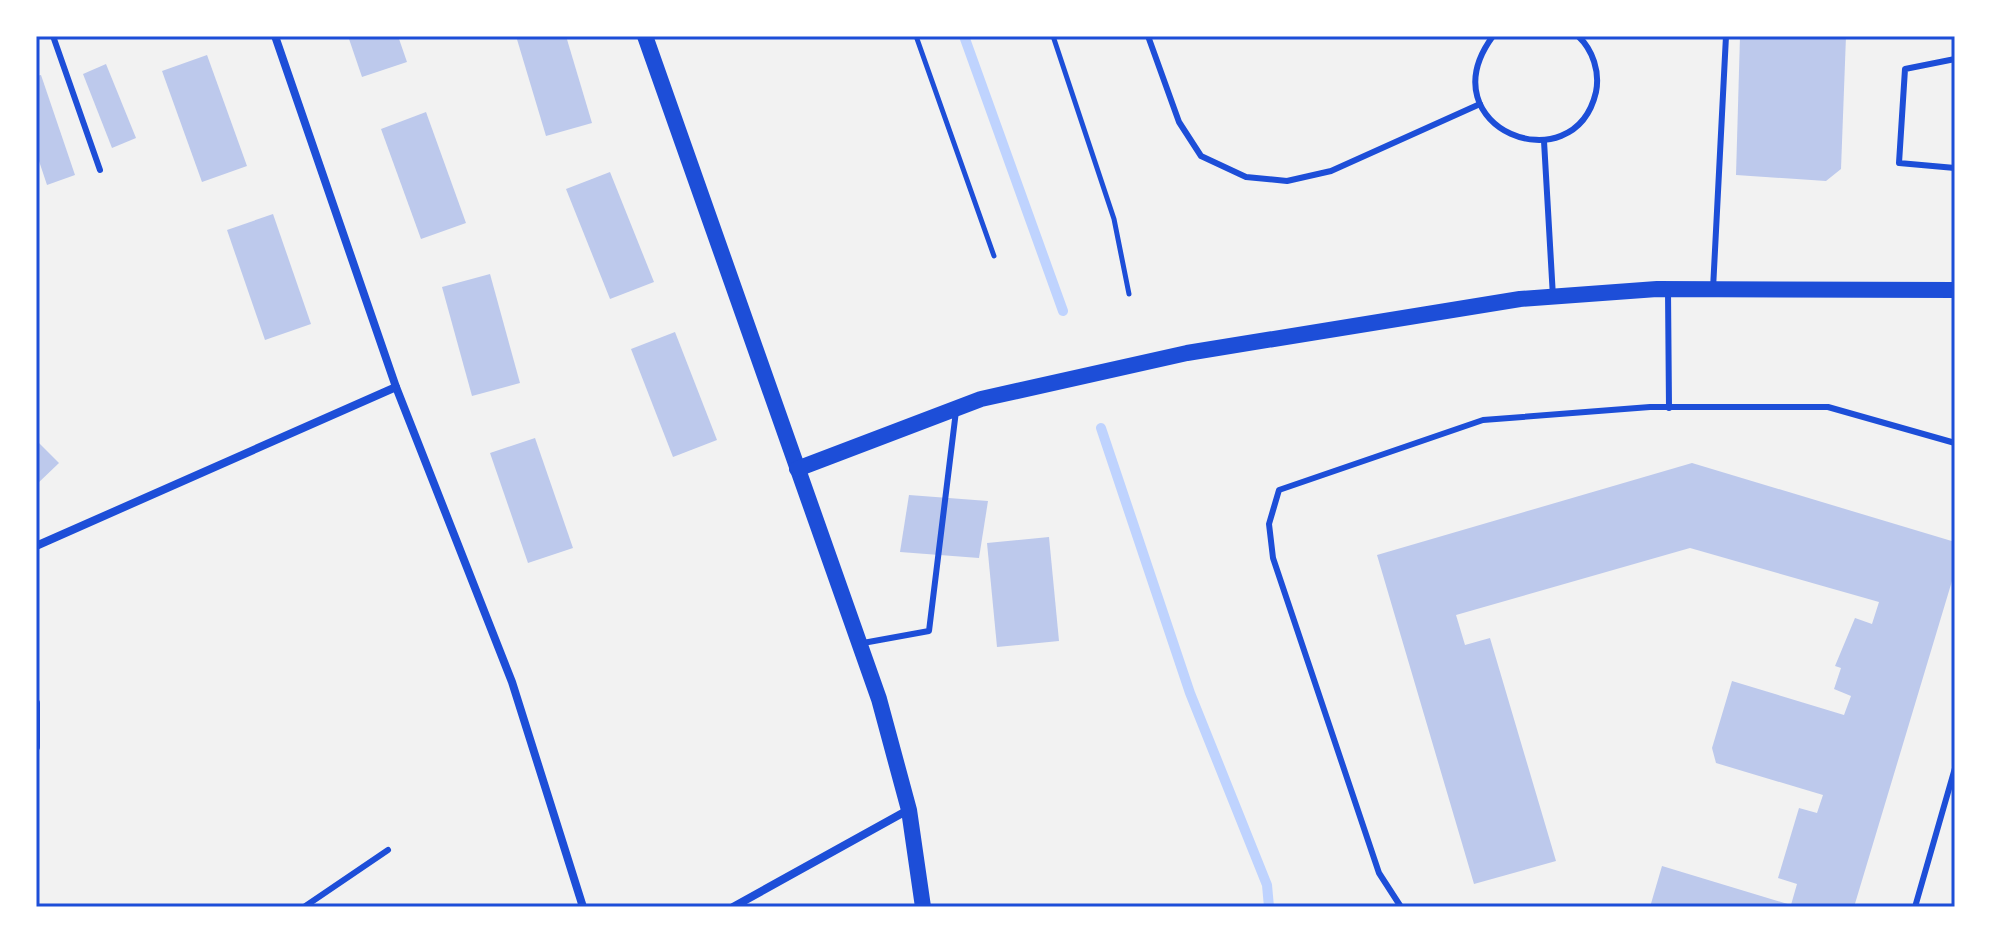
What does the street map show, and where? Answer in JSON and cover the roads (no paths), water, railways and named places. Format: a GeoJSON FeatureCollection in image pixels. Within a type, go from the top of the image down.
{"type":"FeatureCollection","features":[{"type":"Feature","properties":{"kind":"main road"},"geometry":{"type":"LineString","coordinates":[[645,36],[879,699],[909,810],[923,907]]}},
{"type":"Feature","properties":{"kind":"main road"},"geometry":{"type":"LineString","coordinates":[[797,469],[981,399],[1187,353],[1520,299],[1668,289],[1955,290]]}},
{"type":"Feature","properties":{"kind":"street"},"geometry":{"type":"LineString","coordinates":[[275,36],[396,387],[512,682],[583,907]]}},
{"type":"Feature","properties":{"kind":"street"},"geometry":{"type":"LineString","coordinates":[[36,546],[396,387]]}},
{"type":"Feature","properties":{"kind":"street"},"geometry":{"type":"LineString","coordinates":[[36,703],[36,747]]}},
{"type":"Feature","properties":{"kind":"street"},"geometry":{"type":"LineString","coordinates":[[733,907],[909,810]]}},
{"type":"Feature","properties":{"kind":"lane"},"geometry":{"type":"LineString","coordinates":[[53,36],[100,170]]}},
{"type":"Feature","properties":{"kind":"lane"},"geometry":{"type":"LineString","coordinates":[[1148,36],[1179,122],[1201,156],[1246,177],[1287,181],[1331,171],[1480,104]]}},
{"type":"Feature","properties":{"kind":"lane"},"geometry":{"type":"LineString","coordinates":[[1493,36],[1480,53],[1474,73],[1480,104],[1494,125],[1509,135],[1544,141],[1564,134],[1581,122],[1593,104],[1598,84],[1595,63],[1578,36]]}},
{"type":"Feature","properties":{"kind":"lane"},"geometry":{"type":"LineString","coordinates":[[1713,289],[1726,36]]}},
{"type":"Feature","properties":{"kind":"lane"},"geometry":{"type":"LineString","coordinates":[[1955,59],[1905,69],[1899,163],[1955,168]]}},
{"type":"Feature","properties":{"kind":"lane"},"geometry":{"type":"LineString","coordinates":[[1544,141],[1553,297]]}},
{"type":"Feature","properties":{"kind":"lane"},"geometry":{"type":"LineString","coordinates":[[1668,289],[1669,408]]}},
{"type":"Feature","properties":{"kind":"lane"},"geometry":{"type":"LineString","coordinates":[[1401,907],[1379,873],[1273,558],[1269,524],[1279,490],[1483,420],[1669,408],[1828,407],[1955,443]]}},
{"type":"Feature","properties":{"kind":"lane"},"geometry":{"type":"LineString","coordinates":[[860,644],[929,631],[956,408]]}},
{"type":"Feature","properties":{"kind":"lane"},"geometry":{"type":"LineString","coordinates":[[1915,907],[1955,768]]}},
{"type":"Feature","properties":{"kind":"lane"},"geometry":{"type":"LineString","coordinates":[[304,907],[388,850]]}},
{"type":"Feature","properties":{"kind":"waterway"},"geometry":{"type":"LineString","coordinates":[[964,36],[1063,311]]}},
{"type":"Feature","properties":{"kind":"waterway"},"geometry":{"type":"LineString","coordinates":[[1101,428],[1190,693],[1267,885],[1269,907]]}}]}
